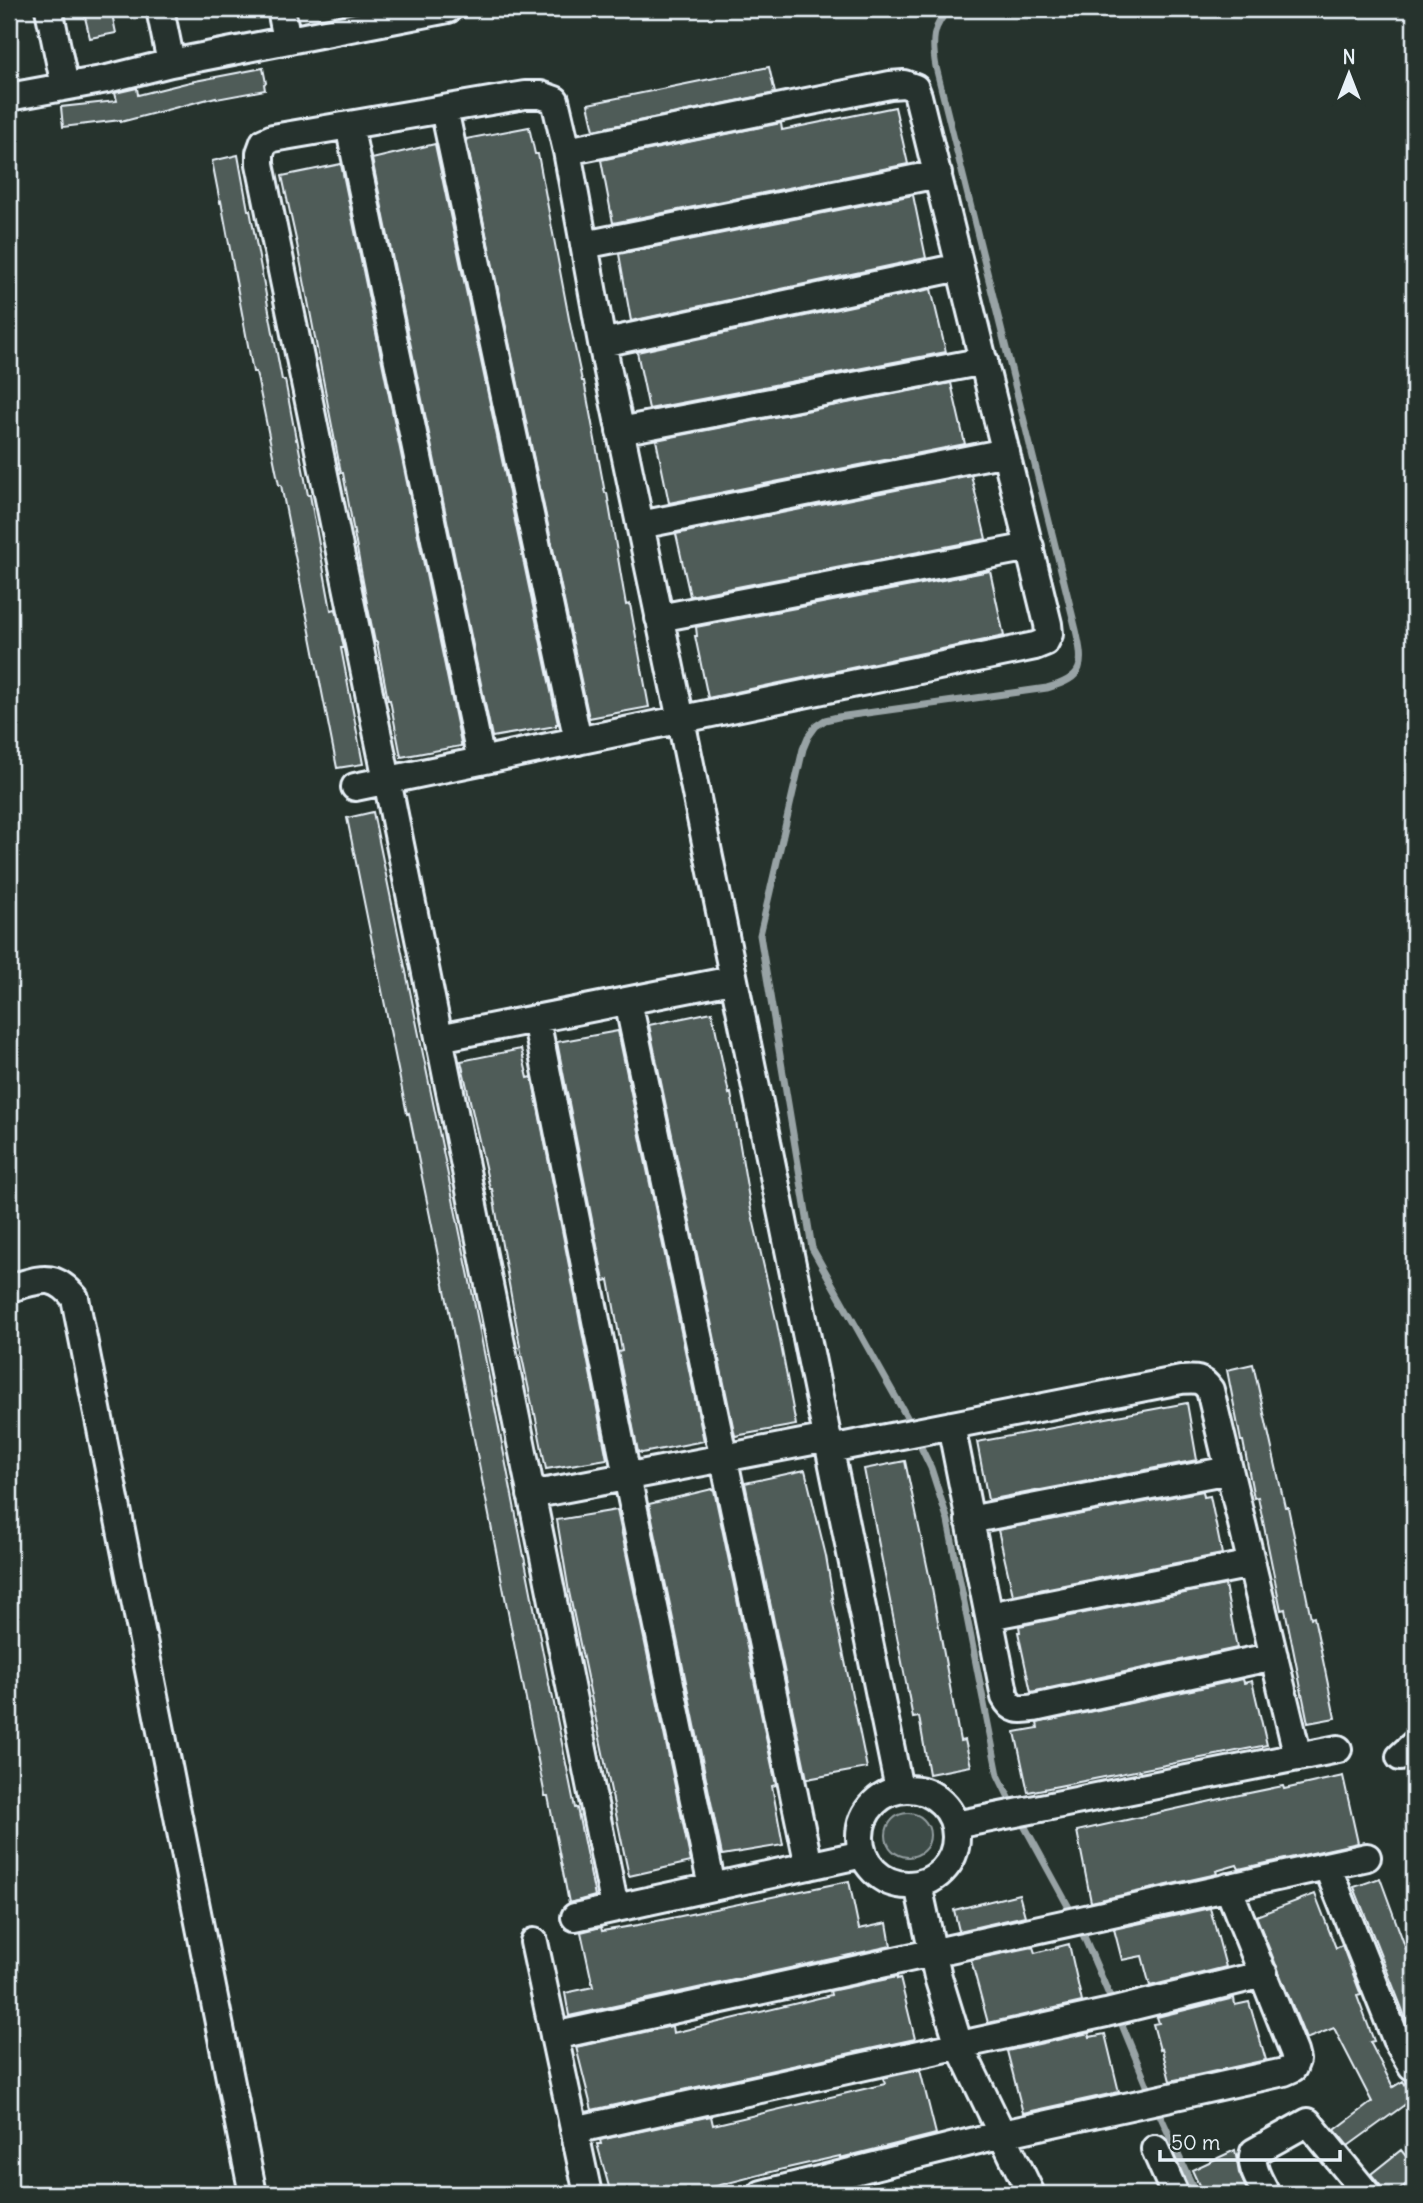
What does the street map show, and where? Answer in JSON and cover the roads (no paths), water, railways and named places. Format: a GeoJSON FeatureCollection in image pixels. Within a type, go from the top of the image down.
{"type":"FeatureCollection","features":[{"type":"Feature","properties":{"kind":"street"},"geometry":{"type":"LineString","coordinates":[[49,9],[65,86]]}},
{"type":"Feature","properties":{"kind":"street"},"geometry":{"type":"LineString","coordinates":[[160,9],[171,62]]}},
{"type":"Feature","properties":{"kind":"street"},"geometry":{"type":"LineString","coordinates":[[281,9],[287,40]]}},
{"type":"Feature","properties":{"kind":"street"},"geometry":{"type":"LineString","coordinates":[[9,97],[287,40],[389,14],[448,9]]}},
{"type":"Feature","properties":{"kind":"street"},"geometry":{"type":"LineString","coordinates":[[355,787],[1045,642],[1049,634],[1030,547],[915,88],[904,84],[567,151]]}},
{"type":"Feature","properties":{"kind":"street"},"geometry":{"type":"LineString","coordinates":[[615,1908],[260,164],[264,142],[273,138],[525,95],[541,95],[555,100],[567,151],[601,342],[681,720],[899,1789]]}},
{"type":"Feature","properties":{"kind":"street"},"geometry":{"type":"LineString","coordinates":[[444,109],[578,741]]}},
{"type":"Feature","properties":{"kind":"street"},"geometry":{"type":"LineString","coordinates":[[349,125],[481,761]]}},
{"type":"Feature","properties":{"kind":"street"},"geometry":{"type":"LineString","coordinates":[[584,244],[937,174]]}},
{"type":"Feature","properties":{"kind":"street"},"geometry":{"type":"LineString","coordinates":[[601,342],[960,267]]}},
{"type":"Feature","properties":{"kind":"street"},"geometry":{"type":"LineString","coordinates":[[620,431],[984,361]]}},
{"type":"Feature","properties":{"kind":"street"},"geometry":{"type":"LineString","coordinates":[[640,525],[1006,452]]}},
{"type":"Feature","properties":{"kind":"street"},"geometry":{"type":"LineString","coordinates":[[659,618],[1030,547]]}},
{"type":"Feature","properties":{"kind":"street"},"geometry":{"type":"LineString","coordinates":[[439,1038],[732,980]]}},
{"type":"Feature","properties":{"kind":"street"},"geometry":{"type":"LineString","coordinates":[[628,1001],[809,1866]]}},
{"type":"Feature","properties":{"kind":"street"},"geometry":{"type":"LineString","coordinates":[[536,1019],[712,1887]]}},
{"type":"Feature","properties":{"kind":"street"},"geometry":{"type":"LineString","coordinates":[[9,1288],[48,1279],[64,1285],[75,1298],[253,2194]]}},
{"type":"Feature","properties":{"kind":"street"},"geometry":{"type":"LineString","coordinates":[[531,1495],[722,1458],[927,1430],[1181,1380],[1195,1379],[1205,1382],[1210,1390],[1298,1757]]}},
{"type":"Feature","properties":{"kind":"street"},"geometry":{"type":"LineString","coordinates":[[927,1430],[969,1520],[1010,1706],[1018,1710],[1274,1656]]}},
{"type":"Feature","properties":{"kind":"street"},"geometry":{"type":"LineString","coordinates":[[969,1520],[1229,1470]]}},
{"type":"Feature","properties":{"kind":"street"},"geometry":{"type":"LineString","coordinates":[[989,1616],[1252,1564]]}},
{"type":"Feature","properties":{"kind":"street"},"geometry":{"type":"LineString","coordinates":[[955,1825],[1338,1749]]}},
{"type":"Feature","properties":{"kind":"street"},"geometry":{"type":"LineString","coordinates":[[899,1789],[916,1789],[932,1794],[945,1805],[955,1825],[955,1853],[946,1868],[934,1878],[918,1885],[902,1885],[875,1873],[860,1846],[859,1831],[872,1804],[885,1794],[899,1789]]}},
{"type":"Feature","properties":{"kind":"street"},"geometry":{"type":"LineString","coordinates":[[575,1917],[863,1854]]}},
{"type":"Feature","properties":{"kind":"street"},"geometry":{"type":"LineString","coordinates":[[554,2036],[1367,1857]]}},
{"type":"Feature","properties":{"kind":"street"},"geometry":{"type":"LineString","coordinates":[[1328,1866],[1396,2039],[1412,2066]]}},
{"type":"Feature","properties":{"kind":"street"},"geometry":{"type":"LineString","coordinates":[[918,1885],[932,1952],[959,2045],[1031,2194]]}},
{"type":"Feature","properties":{"kind":"street"},"geometry":{"type":"LineString","coordinates":[[762,2194],[1003,2134],[1293,2068],[1296,2060],[1294,2052],[1228,1887]]}},
{"type":"Feature","properties":{"kind":"street"},"geometry":{"type":"LineString","coordinates":[[534,1942],[588,2194]]}},
{"type":"Feature","properties":{"kind":"street"},"geometry":{"type":"LineString","coordinates":[[574,2130],[1116,2010],[1264,1974]]}},
{"type":"Feature","properties":{"kind":"street"},"geometry":{"type":"LineString","coordinates":[[1266,2194],[1253,2166],[1254,2152],[1308,2122],[1367,2194]]}},
{"type":"Feature","properties":{"kind":"street"},"geometry":{"type":"LineString","coordinates":[[1155,2149],[1175,2194]]}},
{"type":"Feature","properties":{"kind":"waterway"},"geometry":{"type":"LineString","coordinates":[[913,1428],[812,1248],[760,935],[803,749],[816,726],[825,720],[838,717],[1047,688],[1069,680],[1079,668],[1080,652],[1076,630],[936,67],[934,35],[940,21],[951,9]]}},
{"type":"Feature","properties":{"kind":"waterway"},"geometry":{"type":"LineString","coordinates":[[917,1439],[931,1468],[948,1521],[998,1775],[1014,1808]]}},
{"type":"Feature","properties":{"kind":"waterway"},"geometry":{"type":"LineString","coordinates":[[1020,1818],[1073,1915]]}},
{"type":"Feature","properties":{"kind":"waterway"},"geometry":{"type":"LineString","coordinates":[[1079,1925],[1113,2004]]}},
{"type":"Feature","properties":{"kind":"waterway"},"geometry":{"type":"LineString","coordinates":[[1118,2015],[1151,2095]]}},
{"type":"Feature","properties":{"kind":"waterway"},"geometry":{"type":"LineString","coordinates":[[1156,2106],[1196,2194]]}}]}
